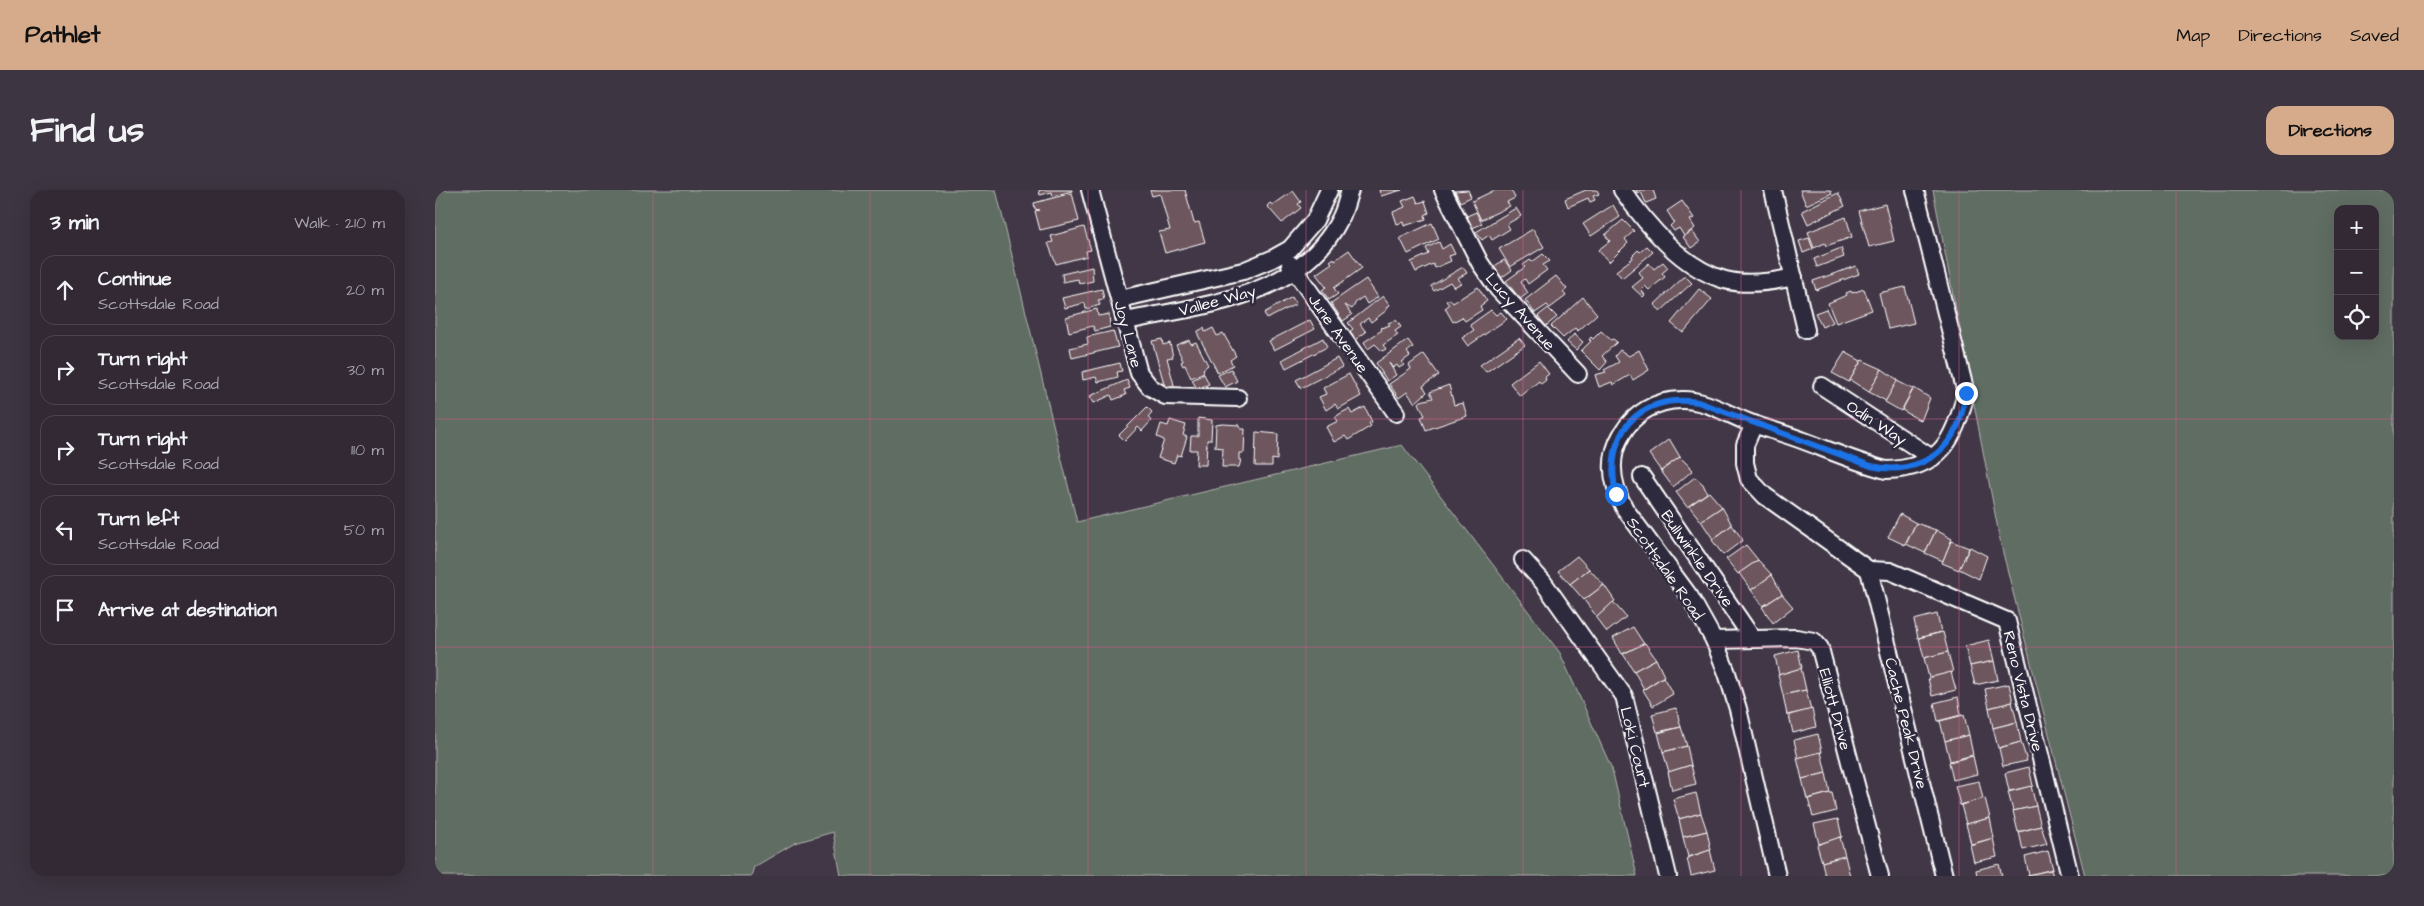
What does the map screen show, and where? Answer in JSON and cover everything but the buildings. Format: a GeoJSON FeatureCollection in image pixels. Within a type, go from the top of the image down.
{"type":"FeatureCollection","features":[{"type":"Feature","properties":{"kind":"street","name":"Joy Lane"},"geometry":{"type":"LineString","coordinates":[[1091,190],[1139,373],[1150,387],[1165,396],[1238,398]]}},
{"type":"Feature","properties":{"kind":"street","name":"Vallee Way"},"geometry":{"type":"LineString","coordinates":[[1120,299],[1243,271],[1290,249],[1315,220],[1329,190]]}},
{"type":"Feature","properties":{"kind":"street","name":"Vallee Way"},"geometry":{"type":"LineString","coordinates":[[1126,321],[1226,301],[1269,286],[1295,272],[1317,252],[1340,219],[1351,190]]}},
{"type":"Feature","properties":{"kind":"street","name":"Lucy Avenue"},"geometry":{"type":"LineString","coordinates":[[1443,190],[1480,263],[1499,289],[1578,374]]}},
{"type":"Feature","properties":{"kind":"street"},"geometry":{"type":"LineString","coordinates":[[1622,190],[1662,238],[1687,260],[1708,273],[1725,280],[1742,282],[1764,282],[1793,277]]}},
{"type":"Feature","properties":{"kind":"street"},"geometry":{"type":"LineString","coordinates":[[1773,190],[1806,330]]}},
{"type":"Feature","properties":{"kind":"street","name":"Scottsdale Road"},"geometry":{"type":"LineString","coordinates":[[1777,876],[1738,709],[1727,673],[1714,640],[1690,597],[1621,502],[1612,475],[1613,457],[1618,440],[1637,416],[1651,406],[1667,401],[1683,400],[1698,402],[1754,424],[1886,470],[1901,470],[1932,458],[1950,440],[1958,426],[1966,393],[1915,190]]}},
{"type":"Feature","properties":{"kind":"street","name":"June Avenue"},"geometry":{"type":"LineString","coordinates":[[1282,253],[1396,413]]}},
{"type":"Feature","properties":{"kind":"street","name":"Odin Way"},"geometry":{"type":"LineString","coordinates":[[1822,386],[1932,458]]}},
{"type":"Feature","properties":{"kind":"street"},"geometry":{"type":"LineString","coordinates":[[1754,424],[1745,445],[1745,463],[1749,479],[1765,496],[1869,570]]}},
{"type":"Feature","properties":{"kind":"street","name":"Bullwinkle Drive"},"geometry":{"type":"LineString","coordinates":[[1642,477],[1753,639]]}},
{"type":"Feature","properties":{"kind":"street","name":"Loki Court"},"geometry":{"type":"LineString","coordinates":[[1523,560],[1543,582],[1623,696],[1668,876]]}},
{"type":"Feature","properties":{"kind":"street","name":"Cache Peak Drive"},"geometry":{"type":"LineString","coordinates":[[1869,570],[1944,876]]}},
{"type":"Feature","properties":{"kind":"street","name":"Reno Vista Drive"},"geometry":{"type":"LineString","coordinates":[[1869,570],[1890,571],[2007,621],[2070,876]]}},
{"type":"Feature","properties":{"kind":"street","name":"Elliott Drive"},"geometry":{"type":"LineString","coordinates":[[1714,640],[1807,639],[1814,641],[1820,648],[1880,876]]}},
{"type":"Feature","properties":{"kind":"green space"},"geometry":{"type":"Polygon","coordinates":[[[435,190],[996,190],[1077,522],[1402,445],[1560,653],[1612,769],[1637,876],[841,876],[833,832],[795,843],[754,867],[751,876],[435,876],[435,190]]]}},
{"type":"Feature","properties":{"kind":"green space"},"geometry":{"type":"Polygon","coordinates":[[[1933,190],[2394,190],[2394,876],[2085,876],[2001,545],[1933,190]]]}},
{"type":"Feature","properties":{"kind":"route"},"geometry":{"type":"LineString","coordinates":[[1616,494],[1612,475],[1613,457],[1618,440],[1626,427],[1637,416],[1651,406],[1667,401],[1683,400],[1698,402],[1871,466],[1886,470],[1901,470],[1932,458],[1950,440],[1958,426],[1966,393]]}}]}
